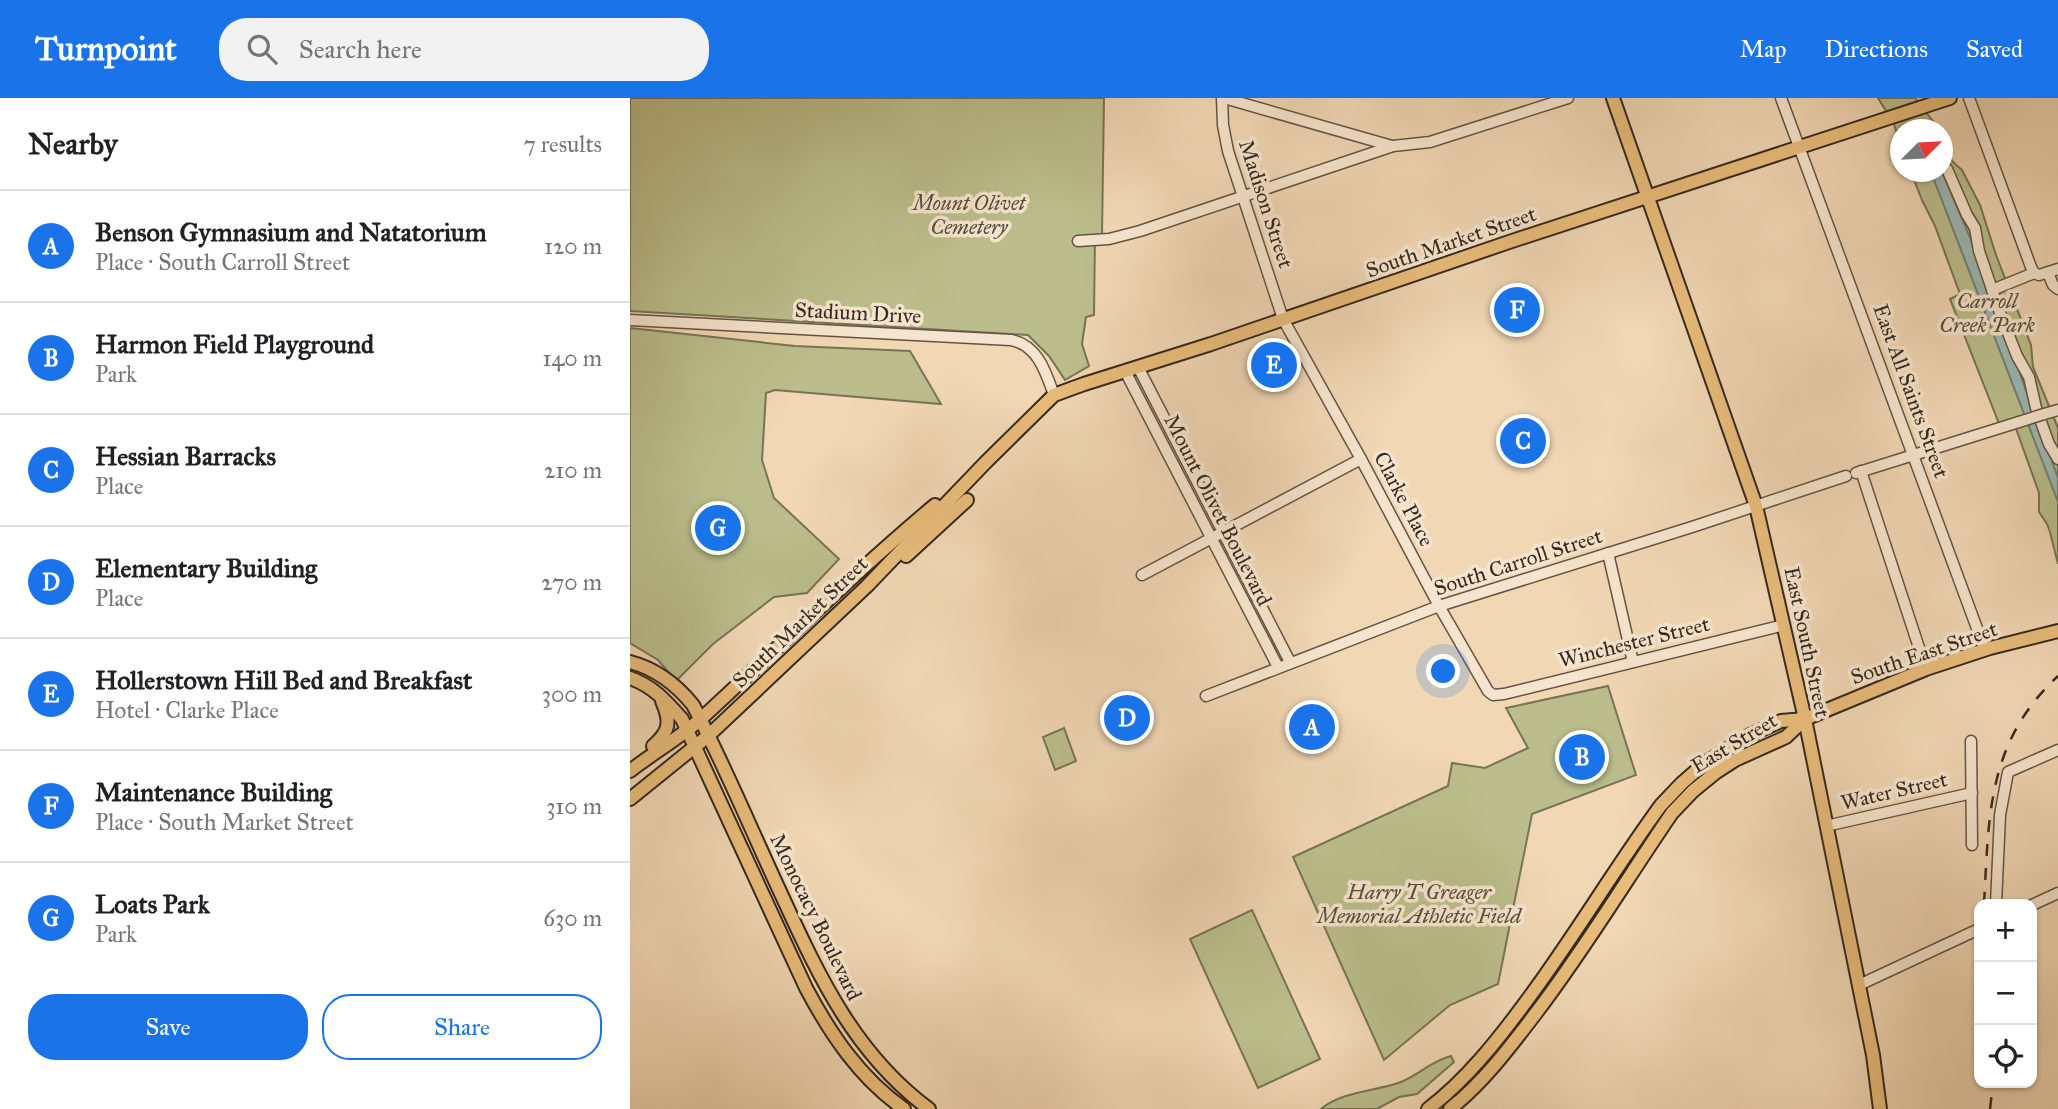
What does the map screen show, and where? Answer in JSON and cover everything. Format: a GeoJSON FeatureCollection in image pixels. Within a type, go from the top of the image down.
{"type":"FeatureCollection","features":[{"type":"Feature","properties":{"kind":"main road","name":"East South Street"},"geometry":{"type":"LineString","coordinates":[[1613,98],[1756,506],[1805,719],[1873,1055],[1880,1109]]}},
{"type":"Feature","properties":{"kind":"main road","name":"South Market Street"},"geometry":{"type":"LineString","coordinates":[[630,799],[708,736],[867,586],[1054,395],[1943,99]]}},
{"type":"Feature","properties":{"kind":"main road","name":"South Market Street"},"geometry":{"type":"LineString","coordinates":[[631,770],[701,719],[906,529],[986,462]]}},
{"type":"Feature","properties":{"kind":"main road"},"geometry":{"type":"LineString","coordinates":[[867,586],[898,563],[967,500]]}},
{"type":"Feature","properties":{"kind":"main road","name":"South East Street"},"geometry":{"type":"LineString","coordinates":[[1805,719],[1926,668],[2058,631]]}},
{"type":"Feature","properties":{"kind":"main road","name":"Monocacy Boulevard"},"geometry":{"type":"LineString","coordinates":[[630,662],[651,669],[668,680],[693,705],[801,937],[842,1016],[879,1065],[929,1109]]}},
{"type":"Feature","properties":{"kind":"main road"},"geometry":{"type":"LineString","coordinates":[[630,678],[642,682],[660,694],[668,718],[663,737],[631,770]]}},
{"type":"Feature","properties":{"kind":"main road","name":"Monocacy Boulevard"},"geometry":{"type":"LineString","coordinates":[[660,694],[688,729],[806,989],[827,1026],[842,1049],[866,1076],[904,1109]]}},
{"type":"Feature","properties":{"kind":"main road","name":"East Street"},"geometry":{"type":"LineString","coordinates":[[1428,1109],[1450,1091],[1508,1026],[1668,797],[1726,748],[1781,721],[1805,719]]}},
{"type":"Feature","properties":{"kind":"main road","name":"East Street"},"geometry":{"type":"LineString","coordinates":[[1450,1109],[1482,1079],[1534,1016],[1679,806],[1715,773],[1735,760],[1786,737],[1805,719]]}},
{"type":"Feature","properties":{"kind":"main road"},"geometry":{"type":"LineString","coordinates":[[771,912],[783,917],[801,937]]}},
{"type":"Feature","properties":{"kind":"street"},"geometry":{"type":"LineString","coordinates":[[1223,98],[1393,146]]}},
{"type":"Feature","properties":{"kind":"street","name":"Madison Street"},"geometry":{"type":"LineString","coordinates":[[1223,98],[1226,143],[1283,319]]}},
{"type":"Feature","properties":{"kind":"street"},"geometry":{"type":"LineString","coordinates":[[1078,241],[1109,239],[1140,231],[1393,146],[1430,142],[1568,98]]}},
{"type":"Feature","properties":{"kind":"street","name":"East All Saints Street"},"geometry":{"type":"LineString","coordinates":[[1782,98],[1985,650]]}},
{"type":"Feature","properties":{"kind":"street"},"geometry":{"type":"LineString","coordinates":[[1969,98],[2034,273]]}},
{"type":"Feature","properties":{"kind":"street"},"geometry":{"type":"LineString","coordinates":[[1953,182],[1975,228],[1992,290],[2017,356],[2029,377],[2036,408],[2049,444],[2058,459]]}},
{"type":"Feature","properties":{"kind":"street"},"geometry":{"type":"LineString","coordinates":[[1992,290],[2034,273],[2039,275],[2053,271],[2053,285],[2058,289]]}},
{"type":"Feature","properties":{"kind":"street","name":"Clarke Place"},"geometry":{"type":"LineString","coordinates":[[1283,319],[1439,606],[1488,691],[1493,695]]}},
{"type":"Feature","properties":{"kind":"street","name":"Stadium Drive"},"geometry":{"type":"LineString","coordinates":[[630,320],[1011,340],[1027,346],[1036,356],[1050,380],[1054,395]]}},
{"type":"Feature","properties":{"kind":"street","name":"Mount Olivet Boulevard"},"geometry":{"type":"LineString","coordinates":[[1138,367],[1290,662]]}},
{"type":"Feature","properties":{"kind":"street","name":"Mount Olivet Boulevard"},"geometry":{"type":"LineString","coordinates":[[1125,371],[1278,667]]}},
{"type":"Feature","properties":{"kind":"street","name":"South Carroll Street"},"geometry":{"type":"LineString","coordinates":[[1206,696],[1439,606],[2058,410]]}},
{"type":"Feature","properties":{"kind":"street"},"geometry":{"type":"LineString","coordinates":[[1142,575],[1361,459]]}},
{"type":"Feature","properties":{"kind":"street"},"geometry":{"type":"LineString","coordinates":[[1861,471],[1926,668]]}},
{"type":"Feature","properties":{"kind":"street"},"geometry":{"type":"LineString","coordinates":[[1608,553],[1633,662]]}},
{"type":"Feature","properties":{"kind":"street","name":"Winchester Street"},"geometry":{"type":"LineString","coordinates":[[1493,695],[1784,625]]}},
{"type":"Feature","properties":{"kind":"street"},"geometry":{"type":"LineString","coordinates":[[1971,741],[1972,845]]}},
{"type":"Feature","properties":{"kind":"street"},"geometry":{"type":"LineString","coordinates":[[1996,899],[2000,815],[2007,772],[2055,751],[2058,764]]}},
{"type":"Feature","properties":{"kind":"street","name":"Water Street"},"geometry":{"type":"LineString","coordinates":[[1826,826],[1972,793]]}},
{"type":"Feature","properties":{"kind":"street"},"geometry":{"type":"LineString","coordinates":[[2037,903],[2058,893]]}},
{"type":"Feature","properties":{"kind":"street"},"geometry":{"type":"LineString","coordinates":[[1859,985],[1974,931]]}},
{"type":"Feature","properties":{"kind":"green space","name":"Mount Olivet Cemetery"},"geometry":{"type":"Polygon","coordinates":[[[630,98],[1104,98],[1102,235],[1095,236],[1094,315],[1086,317],[1082,344],[1089,366],[1065,380],[1049,356],[1028,335],[630,311],[630,98]]]}},
{"type":"Feature","properties":{"kind":"green space"},"geometry":{"type":"Polygon","coordinates":[[[1878,98],[1915,98],[1931,119],[1891,119],[1878,98]]]}},
{"type":"Feature","properties":{"kind":"green space","name":"Carroll Creek Park"},"geometry":{"type":"Polygon","coordinates":[[[1953,162],[1962,170],[1980,205],[2031,345],[2033,367],[2058,428],[2058,564],[2050,532],[2039,512],[2039,493],[2014,423],[2000,426],[1950,299],[1960,294],[1935,226],[1915,182],[1953,182],[1953,162]]]}},
{"type":"Feature","properties":{"kind":"green space"},"geometry":{"type":"Polygon","coordinates":[[[630,328],[795,346],[910,351],[941,404],[775,390],[766,393],[762,460],[774,498],[839,559],[807,593],[774,597],[713,644],[676,681],[658,660],[630,643],[630,328]]]}},
{"type":"Feature","properties":{"kind":"green space","name":"Harry T Greager Memorial Athletic Field"},"geometry":{"type":"Polygon","coordinates":[[[1608,686],[1636,775],[1532,814],[1498,984],[1450,1005],[1384,1060],[1293,857],[1448,786],[1452,763],[1485,768],[1528,748],[1506,708],[1608,686]]]}},
{"type":"Feature","properties":{"kind":"green space"},"geometry":{"type":"Polygon","coordinates":[[[1064,728],[1076,761],[1055,770],[1043,737],[1064,728]]]}},
{"type":"Feature","properties":{"kind":"green space"},"geometry":{"type":"Polygon","coordinates":[[[1252,910],[1320,1059],[1258,1088],[1190,939],[1252,910]]]}},
{"type":"Feature","properties":{"kind":"green space"},"geometry":{"type":"Polygon","coordinates":[[[1451,1056],[1454,1062],[1417,1094],[1399,1097],[1377,1109],[1321,1109],[1348,1095],[1405,1080],[1451,1056]]]}},
{"type":"Feature","properties":{"kind":"water"},"geometry":{"type":"Polygon","coordinates":[[[1935,182],[1946,182],[1972,242],[2058,478],[2058,502],[1935,182]]]}},
{"type":"Feature","properties":{"kind":"railway"},"geometry":{"type":"LineString","coordinates":[[1984,899],[1988,840],[1996,781],[2017,727],[2035,701],[2058,676]]}},
{"type":"Feature","properties":{"kind":"railway"},"geometry":{"type":"LineString","coordinates":[[1990,1109],[1992,1088]]}},
{"type":"Feature","properties":{"kind":"place","name":"Maintenance Building"},"geometry":{"type":"Point","coordinates":[1517,310]}},
{"type":"Feature","properties":{"kind":"place","name":"Hollerstown Hill Bed and Breakfast"},"geometry":{"type":"Point","coordinates":[1274,365]}},
{"type":"Feature","properties":{"kind":"place","name":"Hessian Barracks"},"geometry":{"type":"Point","coordinates":[1523,441]}},
{"type":"Feature","properties":{"kind":"place","name":"Loats Park"},"geometry":{"type":"Point","coordinates":[718,528]}},
{"type":"Feature","properties":{"kind":"place","name":"Elementary Building"},"geometry":{"type":"Point","coordinates":[1127,718]}},
{"type":"Feature","properties":{"kind":"place","name":"Benson Gymnasium and Natatorium"},"geometry":{"type":"Point","coordinates":[1312,727]}},
{"type":"Feature","properties":{"kind":"place","name":"Harmon Field Playground"},"geometry":{"type":"Point","coordinates":[1582,757]}}]}
